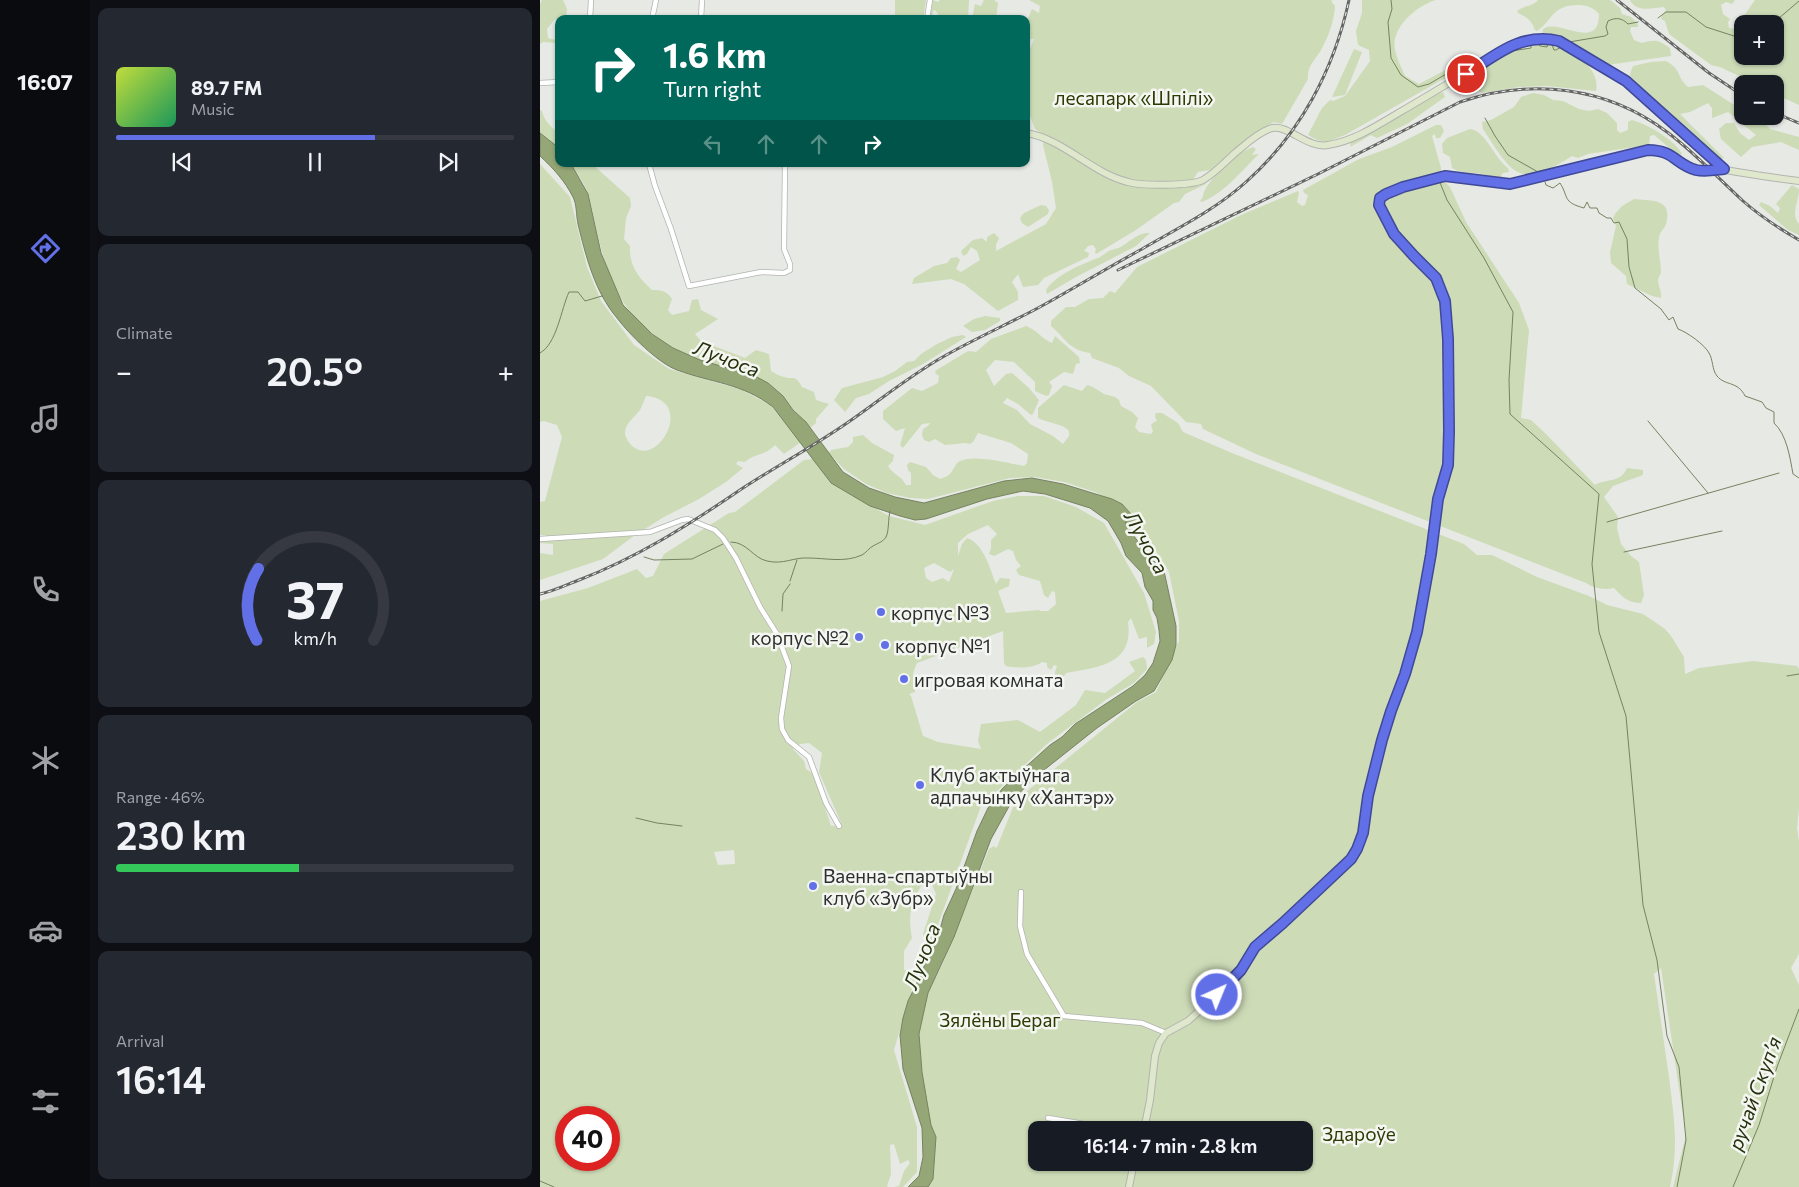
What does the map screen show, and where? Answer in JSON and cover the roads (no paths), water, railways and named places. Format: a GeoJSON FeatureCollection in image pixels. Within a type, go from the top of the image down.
{"type":"FeatureCollection","features":[{"type":"Feature","properties":{"kind":"street"},"geometry":{"type":"LineString","coordinates":[[590,15],[591,0]]}},
{"type":"Feature","properties":{"kind":"street"},"geometry":{"type":"LineString","coordinates":[[653,15],[656,0]]}},
{"type":"Feature","properties":{"kind":"street"},"geometry":{"type":"LineString","coordinates":[[701,15],[702,0]]}},
{"type":"Feature","properties":{"kind":"street"},"geometry":{"type":"LineString","coordinates":[[928,15],[930,0]]}},
{"type":"Feature","properties":{"kind":"street"},"geometry":{"type":"LineString","coordinates":[[1030,134],[1044,138],[1110,176],[1128,182],[1181,184],[1196,182],[1213,172],[1266,130],[1278,127],[1306,142],[1319,146],[1343,141],[1377,126],[1507,48],[1521,42],[1547,38],[1559,41],[1626,81],[1724,169]]}},
{"type":"Feature","properties":{"kind":"street"},"geometry":{"type":"LineString","coordinates":[[540,83],[555,82]]}},
{"type":"Feature","properties":{"kind":"street"},"geometry":{"type":"LineString","coordinates":[[1146,1121],[1155,1056],[1159,1043],[1166,1033],[1188,1021],[1217,995],[1241,970],[1255,947],[1351,859],[1357,849],[1363,833],[1368,796],[1382,740],[1405,674],[1417,632],[1431,554],[1438,499],[1448,465],[1448,339],[1445,301],[1436,278],[1394,234],[1379,205],[1380,198],[1403,187],[1445,176],[1510,184],[1648,150],[1660,150],[1667,153],[1694,170],[1724,169],[1744,174],[1799,181]]}},
{"type":"Feature","properties":{"kind":"street"},"geometry":{"type":"LineString","coordinates":[[650,167],[654,186],[671,229],[689,286],[761,272],[784,273],[790,270],[790,264],[784,249],[785,167]]}},
{"type":"Feature","properties":{"kind":"street"},"geometry":{"type":"LineString","coordinates":[[540,539],[650,532],[688,519],[715,530],[723,538],[736,558],[760,607],[777,634],[790,666],[782,706],[782,729],[788,740],[809,757],[826,803],[838,826]]}},
{"type":"Feature","properties":{"kind":"street"},"geometry":{"type":"LineString","coordinates":[[1021,892],[1020,926],[1027,954],[1064,1016],[1142,1023],[1166,1033]]}},
{"type":"Feature","properties":{"kind":"street"},"geometry":{"type":"LineString","coordinates":[[1048,1118],[1066,1121]]}},
{"type":"Feature","properties":{"kind":"street"},"geometry":{"type":"LineString","coordinates":[[1129,1187],[1132,1171]]}},
{"type":"Feature","properties":{"kind":"water","name":"Лучоса"},"geometry":{"type":"Polygon","coordinates":[[[540,133],[555,145],[555,167],[573,167],[588,194],[601,253],[623,305],[652,334],[673,348],[700,360],[755,376],[768,383],[783,396],[793,410],[806,422],[843,472],[869,488],[895,497],[924,503],[1004,481],[1032,478],[1063,484],[1112,499],[1122,504],[1149,540],[1147,542],[1135,528],[1125,522],[1140,545],[1143,555],[1160,565],[1164,571],[1176,626],[1176,645],[1172,660],[1154,691],[1097,728],[1034,778],[1012,801],[991,839],[954,937],[928,993],[919,1034],[922,1072],[931,1125],[936,1137],[933,1179],[928,1187],[908,1187],[919,1176],[923,1157],[922,1128],[903,1069],[900,1035],[908,1001],[923,970],[928,952],[939,933],[944,915],[988,808],[1002,789],[1050,745],[1062,737],[1075,724],[1133,686],[1145,675],[1153,663],[1160,641],[1157,618],[1153,610],[1153,601],[1145,587],[1142,573],[1126,556],[1108,521],[1090,508],[1045,494],[1023,491],[987,499],[926,519],[915,520],[870,506],[831,483],[773,407],[738,388],[677,370],[661,361],[622,325],[609,308],[597,286],[588,261],[573,197],[550,165],[540,156],[540,133]]]}},
{"type":"Feature","properties":{"kind":"waterway"},"geometry":{"type":"LineString","coordinates":[[1391,0],[1392,9],[1388,22],[1391,58],[1401,75],[1418,87],[1429,84],[1453,70],[1459,72]]}},
{"type":"Feature","properties":{"kind":"waterway","name":"ручай Скупʼя"},"geometry":{"type":"LineString","coordinates":[[1783,15],[1799,1]]}},
{"type":"Feature","properties":{"kind":"waterway","name":"ручай Скупʼя"},"geometry":{"type":"LineString","coordinates":[[1658,18],[1666,12],[1686,12],[1706,27],[1734,36]]}},
{"type":"Feature","properties":{"kind":"waterway","name":"ручай Скупʼя"},"geometry":{"type":"LineString","coordinates":[[1569,42],[1605,36],[1608,34],[1606,27],[1608,21],[1614,19],[1621,19],[1628,24],[1638,22]]}},
{"type":"Feature","properties":{"kind":"waterway","name":"ручай Скупʼя"},"geometry":{"type":"LineString","coordinates":[[1536,42],[1540,46],[1547,47],[1548,43]]}},
{"type":"Feature","properties":{"kind":"waterway","name":"ручай Скупʼя"},"geometry":{"type":"LineString","coordinates":[[1551,42],[1554,50],[1561,47]]}},
{"type":"Feature","properties":{"kind":"waterway","name":"ручай Скупʼя"},"geometry":{"type":"LineString","coordinates":[[1505,52],[1531,48],[1531,43]]}},
{"type":"Feature","properties":{"kind":"waterway","name":"ручай Скупʼя"},"geometry":{"type":"LineString","coordinates":[[1470,84],[1469,79],[1500,56]]}},
{"type":"Feature","properties":{"kind":"waterway","name":"ручай Скупʼя"},"geometry":{"type":"LineString","coordinates":[[1485,118],[1508,155],[1538,172]]}},
{"type":"Feature","properties":{"kind":"waterway"},"geometry":{"type":"LineString","coordinates":[[1439,180],[1447,200],[1484,258],[1513,312],[1509,380],[1510,414],[1599,494],[1592,564],[1599,632],[1626,716],[1643,905],[1657,960],[1667,1036],[1679,1067],[1686,1140],[1677,1187]]}},
{"type":"Feature","properties":{"kind":"waterway","name":"ручай Скупʼя"},"geometry":{"type":"LineString","coordinates":[[1545,182],[1546,185],[1553,188],[1560,183],[1572,204],[1584,208],[1587,202],[1590,208],[1597,208],[1599,213],[1607,218],[1611,218],[1614,223],[1619,222],[1627,239],[1629,267],[1635,288],[1661,309],[1669,320],[1673,317],[1678,329],[1704,346],[1710,355],[1715,374],[1720,379],[1739,388],[1745,396],[1762,402],[1766,408],[1774,412],[1774,423],[1785,440],[1793,474],[1799,478]]}},
{"type":"Feature","properties":{"kind":"waterway"},"geometry":{"type":"LineString","coordinates":[[540,353],[551,342],[555,334],[569,292],[578,292],[585,301],[602,296]]}},
{"type":"Feature","properties":{"kind":"waterway"},"geometry":{"type":"LineString","coordinates":[[1648,421],[1708,493]]}},
{"type":"Feature","properties":{"kind":"waterway"},"geometry":{"type":"LineString","coordinates":[[1607,522],[1779,473]]}},
{"type":"Feature","properties":{"kind":"waterway"},"geometry":{"type":"LineString","coordinates":[[731,542],[746,547],[762,559],[773,562],[803,558],[848,559],[862,555],[885,539],[888,532],[890,511]]}},
{"type":"Feature","properties":{"kind":"waterway"},"geometry":{"type":"LineString","coordinates":[[1624,552],[1722,531]]}},
{"type":"Feature","properties":{"kind":"waterway"},"geometry":{"type":"LineString","coordinates":[[644,557],[654,560],[692,559],[723,544]]}},
{"type":"Feature","properties":{"kind":"waterway"},"geometry":{"type":"LineString","coordinates":[[790,581],[797,560]]}},
{"type":"Feature","properties":{"kind":"waterway"},"geometry":{"type":"LineString","coordinates":[[782,611],[783,594],[790,584]]}},
{"type":"Feature","properties":{"kind":"waterway"},"geometry":{"type":"LineString","coordinates":[[1787,676],[1799,674]]}},
{"type":"Feature","properties":{"kind":"waterway"},"geometry":{"type":"LineString","coordinates":[[636,818],[682,826]]}},
{"type":"Feature","properties":{"kind":"waterway","name":"ручай Скупʼя"},"geometry":{"type":"LineString","coordinates":[[1733,1187],[1759,1125],[1777,1067],[1799,1009]]}},
{"type":"Feature","properties":{"kind":"waterway"},"geometry":{"type":"LineString","coordinates":[[540,1181],[554,1187]]}},
{"type":"Feature","properties":{"kind":"railway"},"geometry":{"type":"LineString","coordinates":[[540,594],[555,590],[621,562],[661,540],[833,432],[929,365],[1051,301],[1183,226],[1222,201],[1246,182],[1265,163],[1298,122],[1324,76],[1334,51],[1349,0]]}},
{"type":"Feature","properties":{"kind":"railway"},"geometry":{"type":"LineString","coordinates":[[1617,0],[1709,73],[1734,90]]}},
{"type":"Feature","properties":{"kind":"railway"},"geometry":{"type":"LineString","coordinates":[[1118,270],[1318,174],[1460,102],[1514,90],[1541,89],[1593,96],[1619,105],[1644,117],[1687,148],[1750,207],[1799,240]]}},
{"type":"Feature","properties":{"kind":"railway"},"geometry":{"type":"LineString","coordinates":[[1784,117],[1799,123]]}},
{"type":"Feature","properties":{"kind":"place","name":"корпус №3"},"geometry":{"type":"Point","coordinates":[881,612]}},
{"type":"Feature","properties":{"kind":"place","name":"корпус №2"},"geometry":{"type":"Point","coordinates":[859,637]}},
{"type":"Feature","properties":{"kind":"place","name":"корпус №1"},"geometry":{"type":"Point","coordinates":[885,645]}},
{"type":"Feature","properties":{"kind":"place","name":"игровая комната"},"geometry":{"type":"Point","coordinates":[904,679]}},
{"type":"Feature","properties":{"kind":"place","name":"Клуб актыўнага адпачынку «Хантэр»"},"geometry":{"type":"Point","coordinates":[920,785]}},
{"type":"Feature","properties":{"kind":"place","name":"Ваенна-спартыўны клуб «Зубр»"},"geometry":{"type":"Point","coordinates":[813,886]}},
{"type":"Feature","properties":{"kind":"park label","name":"лесапарк «Шпілі»"},"geometry":{"type":"Point","coordinates":[1134,97]}},
{"type":"Feature","properties":{"kind":"park label","name":"Зялёны Бераг"},"geometry":{"type":"Point","coordinates":[1000,1019]}},
{"type":"Feature","properties":{"kind":"park label","name":"Здароўе"},"geometry":{"type":"Point","coordinates":[1359,1133]}}]}
